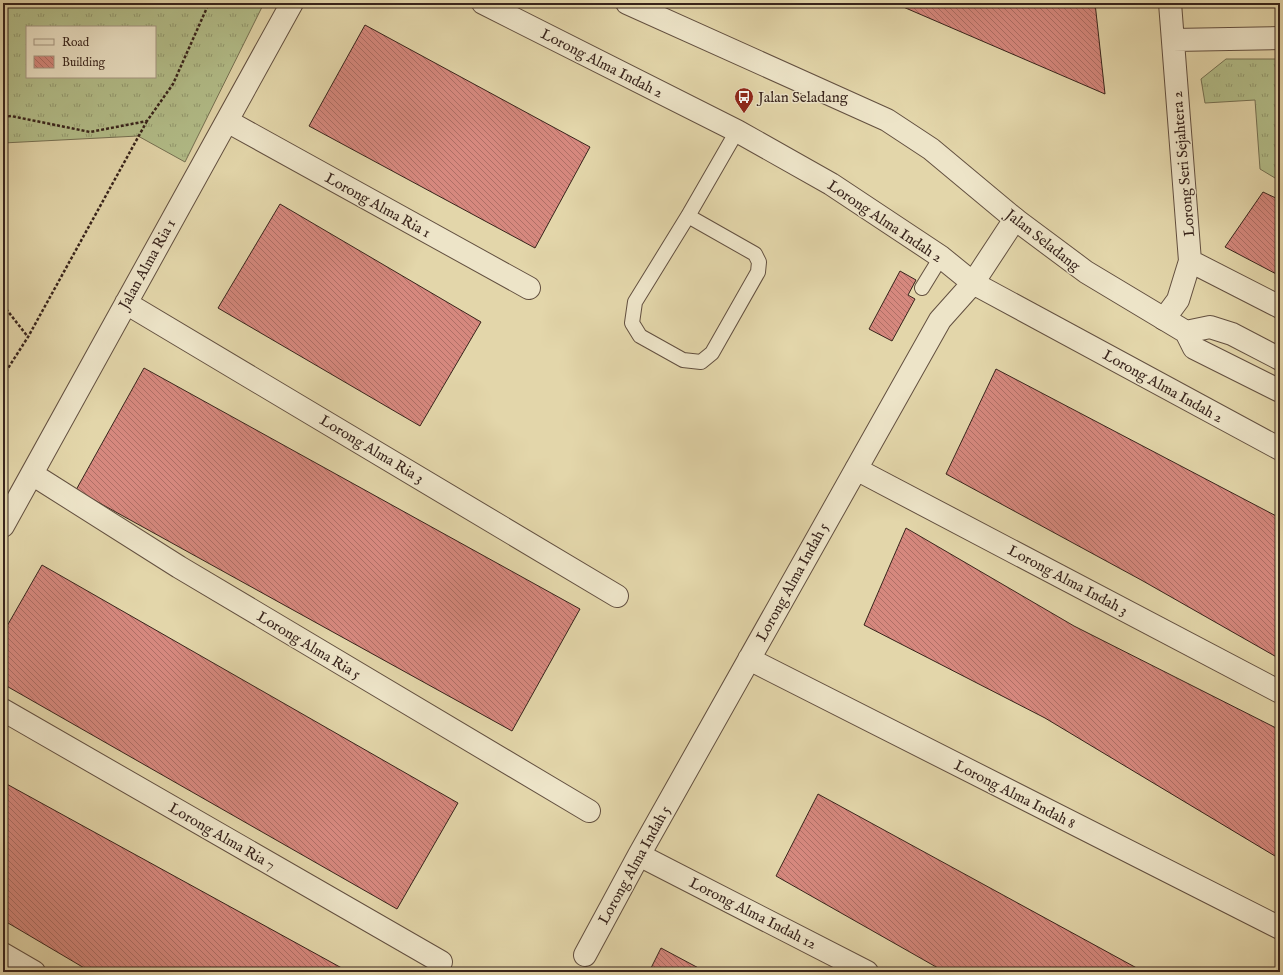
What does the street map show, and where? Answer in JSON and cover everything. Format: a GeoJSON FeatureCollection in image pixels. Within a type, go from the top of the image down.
{"type":"FeatureCollection","features":[{"type":"Feature","properties":{"kind":"street","name":"Jalan Alma Ria 1"},"geometry":{"type":"LineString","coordinates":[[3,526],[292,3]]}},
{"type":"Feature","properties":{"kind":"street","name":"Lorong Alma Indah 2"},"geometry":{"type":"LineString","coordinates":[[483,3],[736,132],[831,184],[941,257],[973,283],[1280,450]]}},
{"type":"Feature","properties":{"kind":"street","name":"Jalan Seladang"},"geometry":{"type":"LineString","coordinates":[[627,3],[887,120],[930,148],[1015,219],[1086,272],[1186,332],[1194,348],[1280,391]]}},
{"type":"Feature","properties":{"kind":"street","name":"Lorong Seri Sejahtera 2"},"geometry":{"type":"LineString","coordinates":[[1164,319],[1178,300],[1190,261],[1170,3]]}},
{"type":"Feature","properties":{"kind":"street"},"geometry":{"type":"LineString","coordinates":[[1173,40],[1280,38]]}},
{"type":"Feature","properties":{"kind":"street","name":"Lorong Alma Ria 1"},"geometry":{"type":"LineString","coordinates":[[227,121],[530,288]]}},
{"type":"Feature","properties":{"kind":"street","name":"Lorong Alma Indah 5"},"geometry":{"type":"LineString","coordinates":[[585,956],[639,855],[940,320],[973,283],[1015,219]]}},
{"type":"Feature","properties":{"kind":"street"},"geometry":{"type":"LineString","coordinates":[[1190,261],[1280,307]]}},
{"type":"Feature","properties":{"kind":"street","name":"Lorong Alma Ria 3"},"geometry":{"type":"LineString","coordinates":[[126,303],[617,596]]}},
{"type":"Feature","properties":{"kind":"street"},"geometry":{"type":"LineString","coordinates":[[1186,332],[1210,327],[1232,334],[1280,358]]}},
{"type":"Feature","properties":{"kind":"street","name":"Lorong Alma Indah 3"},"geometry":{"type":"LineString","coordinates":[[856,469],[1280,692]]}},
{"type":"Feature","properties":{"kind":"street","name":"Lorong Alma Ria 5"},"geometry":{"type":"LineString","coordinates":[[32,474],[186,571],[589,811]]}},
{"type":"Feature","properties":{"kind":"street","name":"Lorong Alma Indah 8"},"geometry":{"type":"LineString","coordinates":[[749,659],[1280,928]]}},
{"type":"Feature","properties":{"kind":"street","name":"Lorong Alma Ria 7"},"geometry":{"type":"LineString","coordinates":[[3,710],[438,967]]}},
{"type":"Feature","properties":{"kind":"street","name":"Lorong Alma Indah 12"},"geometry":{"type":"LineString","coordinates":[[639,855],[867,972]]}},
{"type":"Feature","properties":{"kind":"street"},"geometry":{"type":"LineString","coordinates":[[3,954],[34,972]]}},
{"type":"Feature","properties":{"kind":"lane"},"geometry":{"type":"LineString","coordinates":[[688,216],[755,254],[759,262],[758,272],[712,353],[701,362],[683,360],[640,336],[632,323],[635,302],[688,216],[736,132]]}},
{"type":"Feature","properties":{"kind":"lane"},"geometry":{"type":"LineString","coordinates":[[922,288],[941,257]]}},
{"type":"Feature","properties":{"kind":"path"},"geometry":{"type":"LineString","coordinates":[[3,376],[28,337],[147,121],[173,84],[210,3]]}},
{"type":"Feature","properties":{"kind":"path"},"geometry":{"type":"LineString","coordinates":[[3,117],[11,116],[90,132],[147,121]]}},
{"type":"Feature","properties":{"kind":"path"},"geometry":{"type":"LineString","coordinates":[[3,305],[28,337]]}},
{"type":"Feature","properties":{"kind":"green space"},"geometry":{"type":"Polygon","coordinates":[[[3,3],[264,3],[185,162],[138,136],[3,143],[3,3]]]}},
{"type":"Feature","properties":{"kind":"green space"},"geometry":{"type":"Polygon","coordinates":[[[1226,59],[1280,59],[1280,181],[1260,169],[1255,100],[1205,103],[1201,79],[1226,59]]]}},
{"type":"Feature","properties":{"kind":"building"},"geometry":{"type":"Polygon","coordinates":[[[894,3],[1095,3],[1105,94],[894,3]]]}},
{"type":"Feature","properties":{"kind":"building"},"geometry":{"type":"Polygon","coordinates":[[[1228,3],[1280,3],[1280,7],[1228,7],[1228,3]]]}},
{"type":"Feature","properties":{"kind":"building"},"geometry":{"type":"Polygon","coordinates":[[[365,25],[590,147],[535,248],[309,126],[365,25]]]}},
{"type":"Feature","properties":{"kind":"building"},"geometry":{"type":"Polygon","coordinates":[[[1263,192],[1280,200],[1280,276],[1225,247],[1263,192]]]}},
{"type":"Feature","properties":{"kind":"building"},"geometry":{"type":"Polygon","coordinates":[[[280,204],[481,322],[420,426],[218,308],[280,204]]]}},
{"type":"Feature","properties":{"kind":"building"},"geometry":{"type":"Polygon","coordinates":[[[900,271],[916,280],[908,295],[915,299],[892,341],[869,329],[900,271]]]}},
{"type":"Feature","properties":{"kind":"building"},"geometry":{"type":"Polygon","coordinates":[[[144,368],[580,609],[512,731],[76,490],[144,368]]]}},
{"type":"Feature","properties":{"kind":"building"},"geometry":{"type":"Polygon","coordinates":[[[996,369],[1280,518],[1280,659],[1143,581],[946,474],[996,369]]]}},
{"type":"Feature","properties":{"kind":"building"},"geometry":{"type":"Polygon","coordinates":[[[906,528],[1074,626],[1280,730],[1280,859],[1045,718],[864,625],[906,528]]]}},
{"type":"Feature","properties":{"kind":"building"},"geometry":{"type":"Polygon","coordinates":[[[42,565],[458,803],[397,909],[3,684],[3,633],[42,565]]]}},
{"type":"Feature","properties":{"kind":"building"},"geometry":{"type":"Polygon","coordinates":[[[3,782],[349,972],[91,972],[3,920],[3,782]]]}},
{"type":"Feature","properties":{"kind":"building"},"geometry":{"type":"Polygon","coordinates":[[[818,794],[1144,972],[945,972],[776,876],[818,794]]]}},
{"type":"Feature","properties":{"kind":"building"},"geometry":{"type":"Polygon","coordinates":[[[661,948],[706,972],[649,972],[661,948]]]}},
{"type":"Feature","properties":{"kind":"place","name":"Jalan Seladang"},"geometry":{"type":"Point","coordinates":[744,114]}}]}
